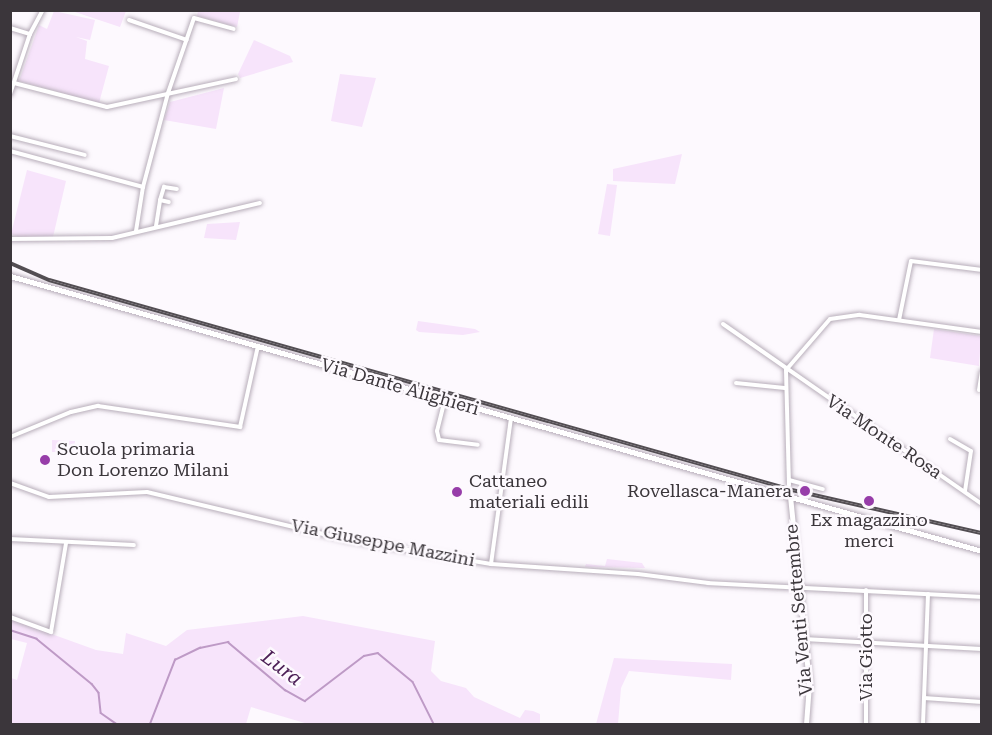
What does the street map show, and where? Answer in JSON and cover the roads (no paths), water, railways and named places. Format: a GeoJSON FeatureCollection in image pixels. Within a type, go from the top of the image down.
{"type":"FeatureCollection","features":[{"type":"Feature","properties":{"kind":"street"},"geometry":{"type":"LineString","coordinates":[[10,94],[30,34],[43,10]]}},
{"type":"Feature","properties":{"kind":"street"},"geometry":{"type":"LineString","coordinates":[[136,231],[143,187],[168,93],[194,18],[234,29]]}},
{"type":"Feature","properties":{"kind":"street"},"geometry":{"type":"LineString","coordinates":[[129,20],[187,40]]}},
{"type":"Feature","properties":{"kind":"street"},"geometry":{"type":"LineString","coordinates":[[10,28],[30,34]]}},
{"type":"Feature","properties":{"kind":"street"},"geometry":{"type":"LineString","coordinates":[[14,83],[106,107],[236,79]]}},
{"type":"Feature","properties":{"kind":"street"},"geometry":{"type":"LineString","coordinates":[[10,136],[85,155]]}},
{"type":"Feature","properties":{"kind":"street"},"geometry":{"type":"LineString","coordinates":[[10,151],[143,187]]}},
{"type":"Feature","properties":{"kind":"street"},"geometry":{"type":"LineString","coordinates":[[156,226],[164,187],[177,189]]}},
{"type":"Feature","properties":{"kind":"street"},"geometry":{"type":"LineString","coordinates":[[160,200],[169,202]]}},
{"type":"Feature","properties":{"kind":"street"},"geometry":{"type":"LineString","coordinates":[[10,239],[112,238],[260,203]]}},
{"type":"Feature","properties":{"kind":"street"},"geometry":{"type":"LineString","coordinates":[[899,320],[911,261],[981,270]]}},
{"type":"Feature","properties":{"kind":"street","name":"Via Dante Alighieri"},"geometry":{"type":"LineString","coordinates":[[10,276],[981,551]]}},
{"type":"Feature","properties":{"kind":"street"},"geometry":{"type":"LineString","coordinates":[[823,489],[789,482],[786,370],[834,317],[853,315],[981,332]]}},
{"type":"Feature","properties":{"kind":"street","name":"Via Monte Rosa"},"geometry":{"type":"LineString","coordinates":[[723,324],[981,504]]}},
{"type":"Feature","properties":{"kind":"street"},"geometry":{"type":"LineString","coordinates":[[10,437],[71,412],[98,406],[240,427],[258,346]]}},
{"type":"Feature","properties":{"kind":"street"},"geometry":{"type":"LineString","coordinates":[[979,390],[981,371]]}},
{"type":"Feature","properties":{"kind":"street"},"geometry":{"type":"LineString","coordinates":[[736,383],[785,388]]}},
{"type":"Feature","properties":{"kind":"street"},"geometry":{"type":"LineString","coordinates":[[445,399],[437,431],[439,440],[478,445]]}},
{"type":"Feature","properties":{"kind":"street"},"geometry":{"type":"LineString","coordinates":[[491,564],[511,418]]}},
{"type":"Feature","properties":{"kind":"street"},"geometry":{"type":"LineString","coordinates":[[950,439],[971,451],[965,492]]}},
{"type":"Feature","properties":{"kind":"street","name":"Via Giuseppe Mazzini"},"geometry":{"type":"LineString","coordinates":[[10,483],[49,497],[132,490],[150,493],[349,540],[491,564],[638,574],[708,583],[981,597]]}},
{"type":"Feature","properties":{"kind":"street","name":"Via Venti Settembre"},"geometry":{"type":"LineString","coordinates":[[790,496],[797,587],[809,684],[806,724]]}},
{"type":"Feature","properties":{"kind":"street"},"geometry":{"type":"LineString","coordinates":[[10,539],[135,545]]}},
{"type":"Feature","properties":{"kind":"street"},"geometry":{"type":"LineString","coordinates":[[10,617],[51,632],[66,543]]}},
{"type":"Feature","properties":{"kind":"street","name":"Via Giotto"},"geometry":{"type":"LineString","coordinates":[[866,590],[866,724]]}},
{"type":"Feature","properties":{"kind":"street"},"geometry":{"type":"LineString","coordinates":[[923,724],[928,594]]}},
{"type":"Feature","properties":{"kind":"street"},"geometry":{"type":"LineString","coordinates":[[804,639],[981,649]]}},
{"type":"Feature","properties":{"kind":"street"},"geometry":{"type":"LineString","coordinates":[[924,698],[981,702]]}},
{"type":"Feature","properties":{"kind":"waterway","name":"Lura"},"geometry":{"type":"LineString","coordinates":[[10,630],[37,639],[92,684],[99,693],[101,713],[117,724]]}},
{"type":"Feature","properties":{"kind":"waterway","name":"Lura"},"geometry":{"type":"LineString","coordinates":[[150,724],[175,660],[200,648],[228,642],[285,690],[305,701],[364,656],[378,653],[413,682],[434,724]]}},
{"type":"Feature","properties":{"kind":"railway"},"geometry":{"type":"LineString","coordinates":[[10,263],[49,280],[792,490],[982,533]]}},
{"type":"Feature","properties":{"kind":"place","name":"Scuola primaria Don Lorenzo Milani"},"geometry":{"type":"Point","coordinates":[45,460]}},
{"type":"Feature","properties":{"kind":"place","name":"Rovellasca-Manera"},"geometry":{"type":"Point","coordinates":[805,491]}},
{"type":"Feature","properties":{"kind":"place","name":"Cattaneo materiali edili"},"geometry":{"type":"Point","coordinates":[457,492]}},
{"type":"Feature","properties":{"kind":"place","name":"Ex magazzino merci"},"geometry":{"type":"Point","coordinates":[869,501]}}]}
